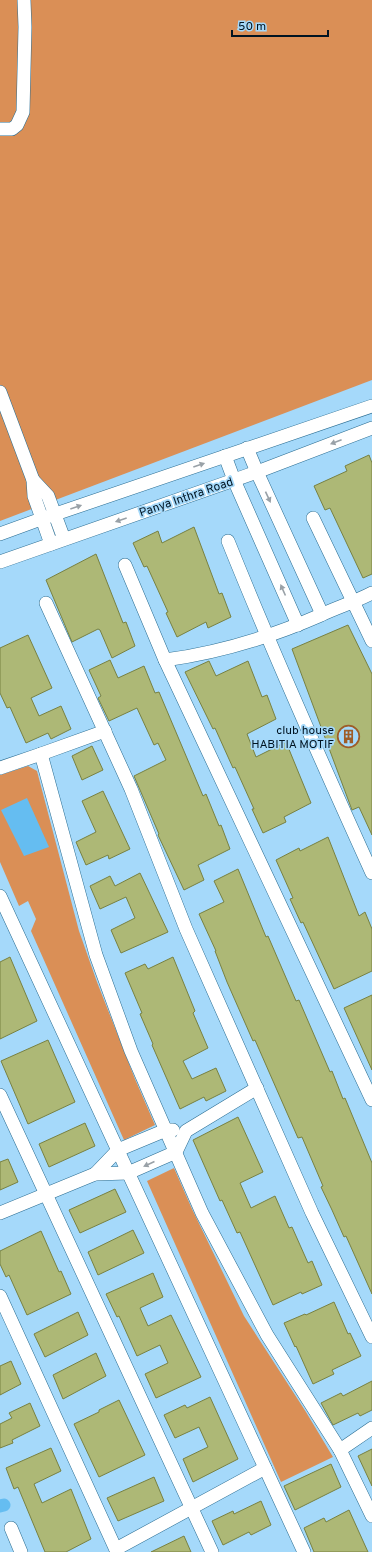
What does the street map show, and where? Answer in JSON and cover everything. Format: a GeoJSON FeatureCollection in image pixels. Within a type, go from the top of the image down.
{"type":"FeatureCollection","features":[{"type":"Feature","properties":{"kind":"street"},"geometry":{"type":"LineString","coordinates":[[0,129],[12,129],[17,125],[23,112],[25,27],[24,0]]}},
{"type":"Feature","properties":{"kind":"street"},"geometry":{"type":"LineString","coordinates":[[0,392],[33,480],[34,496],[50,544]]}},
{"type":"Feature","properties":{"kind":"street"},"geometry":{"type":"LineString","coordinates":[[0,534],[372,406]]}},
{"type":"Feature","properties":{"kind":"street","name":"Panya Inthra Road"},"geometry":{"type":"LineString","coordinates":[[0,562],[257,472],[372,428]]}},
{"type":"Feature","properties":{"kind":"street"},"geometry":{"type":"LineString","coordinates":[[247,448],[322,614]]}},
{"type":"Feature","properties":{"kind":"street"},"geometry":{"type":"LineString","coordinates":[[225,456],[234,480],[298,625]]}},
{"type":"Feature","properties":{"kind":"street"},"geometry":{"type":"LineString","coordinates":[[33,480],[48,496],[64,539]]}},
{"type":"Feature","properties":{"kind":"street"},"geometry":{"type":"LineString","coordinates":[[313,518],[372,641]]}},
{"type":"Feature","properties":{"kind":"street"},"geometry":{"type":"LineString","coordinates":[[228,541],[266,635],[321,762],[372,873]]}},
{"type":"Feature","properties":{"kind":"street"},"geometry":{"type":"LineString","coordinates":[[125,565],[165,660],[372,1099]]}},
{"type":"Feature","properties":{"kind":"street"},"geometry":{"type":"LineString","coordinates":[[165,660],[201,654],[298,625],[322,614],[354,603],[372,593]]}},
{"type":"Feature","properties":{"kind":"street"},"geometry":{"type":"LineString","coordinates":[[46,603],[131,789],[186,929],[312,1213],[372,1337]]}},
{"type":"Feature","properties":{"kind":"street"},"geometry":{"type":"LineString","coordinates":[[0,768],[104,730]]}},
{"type":"Feature","properties":{"kind":"street"},"geometry":{"type":"LineString","coordinates":[[41,754],[96,955],[131,1051],[202,1213],[238,1283],[267,1335],[340,1450],[372,1516]]}},
{"type":"Feature","properties":{"kind":"street"},"geometry":{"type":"LineString","coordinates":[[0,896],[304,1552]]}},
{"type":"Feature","properties":{"kind":"street"},"geometry":{"type":"LineString","coordinates":[[0,1213],[95,1174],[128,1173],[176,1152],[186,1131],[257,1088]]}},
{"type":"Feature","properties":{"kind":"street"},"geometry":{"type":"LineString","coordinates":[[0,1095],[212,1552]]}},
{"type":"Feature","properties":{"kind":"street"},"geometry":{"type":"LineString","coordinates":[[95,1174],[118,1150],[166,1130],[186,1131]]}},
{"type":"Feature","properties":{"kind":"street"},"geometry":{"type":"LineString","coordinates":[[0,1296],[116,1550],[265,1468]]}},
{"type":"Feature","properties":{"kind":"street"},"geometry":{"type":"LineString","coordinates":[[340,1450],[372,1428]]}},
{"type":"Feature","properties":{"kind":"street"},"geometry":{"type":"LineString","coordinates":[[11,1528],[21,1552]]}},
{"type":"Feature","properties":{"kind":"shaded area"},"geometry":{"type":"Polygon","coordinates":[[[0,0],[372,0],[372,380],[0,521],[0,0]]]}},
{"type":"Feature","properties":{"kind":"shaded area"},"geometry":{"type":"Polygon","coordinates":[[[28,766],[37,771],[79,931],[97,982],[135,1079],[155,1125],[124,1140],[31,931],[36,919],[28,901],[19,906],[0,862],[0,775],[28,766]]]}},
{"type":"Feature","properties":{"kind":"shaded area"},"geometry":{"type":"Polygon","coordinates":[[[174,1168],[192,1209],[244,1316],[333,1457],[281,1482],[147,1181],[174,1168]]]}},
{"type":"Feature","properties":{"kind":"water"},"geometry":{"type":"Polygon","coordinates":[[[27,798],[49,847],[24,856],[1,810],[27,798]]]}},
{"type":"Feature","properties":{"kind":"building"},"geometry":{"type":"Polygon","coordinates":[[[369,455],[372,463],[372,574],[363,578],[330,508],[325,510],[314,486],[347,471],[345,466],[369,455]]]}},
{"type":"Feature","properties":{"kind":"building"},"geometry":{"type":"Polygon","coordinates":[[[194,527],[219,594],[222,593],[231,617],[208,628],[206,622],[177,637],[166,613],[168,612],[147,566],[144,567],[133,543],[158,531],[162,543],[194,527]]]}},
{"type":"Feature","properties":{"kind":"building"},"geometry":{"type":"Polygon","coordinates":[[[96,554],[123,623],[126,622],[135,646],[112,658],[100,630],[98,629],[72,642],[46,580],[96,554]]]}},
{"type":"Feature","properties":{"kind":"building","name":"club house HABITIA MOTIF"},"geometry":{"type":"Polygon","coordinates":[[[348,625],[372,674],[372,835],[359,807],[352,810],[292,649],[348,625]]]}},
{"type":"Feature","properties":{"kind":"building"},"geometry":{"type":"Polygon","coordinates":[[[28,635],[52,688],[31,698],[39,716],[61,706],[71,729],[51,739],[48,733],[26,743],[10,707],[7,708],[0,693],[0,648],[28,635]]]}},
{"type":"Feature","properties":{"kind":"building"},"geometry":{"type":"Polygon","coordinates":[[[110,660],[118,678],[144,666],[155,693],[159,692],[203,796],[206,794],[219,826],[221,825],[230,849],[198,865],[204,880],[184,890],[158,835],[159,834],[134,776],[166,760],[158,743],[154,745],[137,708],[109,721],[98,698],[101,696],[89,670],[110,660]]]}},
{"type":"Feature","properties":{"kind":"building"},"geometry":{"type":"Polygon","coordinates":[[[209,661],[216,676],[248,661],[262,697],[267,695],[276,719],[247,734],[256,757],[286,742],[311,803],[284,817],[286,822],[263,833],[235,767],[233,768],[215,728],[213,729],[185,672],[209,661]]]}},
{"type":"Feature","properties":{"kind":"building"},"geometry":{"type":"Polygon","coordinates":[[[92,746],[103,770],[82,780],[72,756],[92,746]]]}},
{"type":"Feature","properties":{"kind":"building"},"geometry":{"type":"Polygon","coordinates":[[[103,791],[130,849],[109,859],[108,855],[86,865],[76,842],[96,832],[82,801],[103,791]]]}},
{"type":"Feature","properties":{"kind":"building"},"geometry":{"type":"Polygon","coordinates":[[[328,837],[359,916],[365,912],[372,929],[372,971],[334,989],[303,922],[301,923],[290,899],[293,898],[276,860],[299,848],[300,851],[328,837]]]}},
{"type":"Feature","properties":{"kind":"building"},"geometry":{"type":"Polygon","coordinates":[[[238,869],[266,937],[268,936],[296,1001],[299,1000],[330,1072],[332,1071],[343,1099],[345,1098],[372,1163],[372,1294],[346,1236],[344,1237],[321,1187],[323,1186],[302,1137],[298,1138],[255,1040],[253,1041],[199,914],[224,902],[214,881],[238,869]]]}},
{"type":"Feature","properties":{"kind":"building"},"geometry":{"type":"Polygon","coordinates":[[[140,873],[168,932],[121,953],[111,930],[135,918],[126,897],[100,909],[90,886],[110,876],[115,886],[140,873]]]}},
{"type":"Feature","properties":{"kind":"building"},"geometry":{"type":"Polygon","coordinates":[[[10,957],[37,1021],[0,1039],[0,962],[10,957]]]}},
{"type":"Feature","properties":{"kind":"building"},"geometry":{"type":"Polygon","coordinates":[[[173,957],[195,1011],[193,1013],[208,1048],[183,1061],[192,1079],[216,1068],[226,1091],[206,1101],[204,1097],[180,1109],[152,1045],[153,1044],[140,1014],[142,1013],[125,973],[145,964],[148,969],[173,957]]]}},
{"type":"Feature","properties":{"kind":"building"},"geometry":{"type":"Polygon","coordinates":[[[372,995],[372,1070],[344,1008],[372,995]]]}},
{"type":"Feature","properties":{"kind":"building"},"geometry":{"type":"Polygon","coordinates":[[[48,1040],[75,1102],[28,1124],[1,1061],[48,1040]]]}},
{"type":"Feature","properties":{"kind":"building"},"geometry":{"type":"Polygon","coordinates":[[[238,1117],[263,1172],[240,1183],[251,1208],[275,1196],[289,1228],[292,1227],[308,1263],[312,1261],[322,1285],[302,1294],[301,1292],[273,1305],[240,1232],[237,1233],[222,1200],[220,1201],[193,1140],[238,1117]]]}},
{"type":"Feature","properties":{"kind":"building"},"geometry":{"type":"Polygon","coordinates":[[[85,1123],[95,1146],[49,1167],[39,1144],[85,1123]]]}},
{"type":"Feature","properties":{"kind":"building"},"geometry":{"type":"Polygon","coordinates":[[[8,1159],[18,1182],[0,1190],[0,1162],[8,1159]]]}},
{"type":"Feature","properties":{"kind":"building"},"geometry":{"type":"Polygon","coordinates":[[[115,1189],[126,1212],[80,1233],[69,1210],[115,1189]]]}},
{"type":"Feature","properties":{"kind":"building"},"geometry":{"type":"Polygon","coordinates":[[[133,1230],[144,1253],[98,1275],[88,1252],[133,1230]]]}},
{"type":"Feature","properties":{"kind":"building"},"geometry":{"type":"Polygon","coordinates":[[[41,1231],[59,1272],[61,1271],[71,1294],[27,1315],[9,1275],[6,1277],[0,1264],[0,1251],[41,1231]]]}},
{"type":"Feature","properties":{"kind":"building"},"geometry":{"type":"Polygon","coordinates":[[[153,1273],[163,1297],[140,1308],[148,1326],[171,1315],[201,1377],[156,1398],[145,1374],[168,1363],[160,1345],[137,1356],[119,1316],[117,1317],[106,1294],[153,1273]]]}},
{"type":"Feature","properties":{"kind":"building"},"geometry":{"type":"Polygon","coordinates":[[[334,1302],[348,1334],[350,1333],[361,1356],[332,1370],[334,1374],[313,1384],[284,1323],[334,1302]]]}},
{"type":"Feature","properties":{"kind":"building"},"geometry":{"type":"Polygon","coordinates":[[[78,1312],[88,1335],[45,1357],[34,1334],[78,1312]]]}},
{"type":"Feature","properties":{"kind":"building"},"geometry":{"type":"Polygon","coordinates":[[[96,1353],[106,1376],[63,1399],[53,1375],[96,1353]]]}},
{"type":"Feature","properties":{"kind":"building"},"geometry":{"type":"Polygon","coordinates":[[[11,1361],[21,1384],[0,1395],[0,1366],[11,1361]]]}},
{"type":"Feature","properties":{"kind":"building"},"geometry":{"type":"Polygon","coordinates":[[[372,1381],[372,1410],[360,1416],[358,1413],[333,1425],[321,1403],[341,1393],[343,1396],[372,1381]]]}},
{"type":"Feature","properties":{"kind":"building"},"geometry":{"type":"Polygon","coordinates":[[[210,1397],[238,1459],[193,1482],[183,1459],[208,1447],[199,1427],[175,1438],[164,1415],[185,1405],[187,1408],[210,1397]]]}},
{"type":"Feature","properties":{"kind":"building"},"geometry":{"type":"Polygon","coordinates":[[[119,1400],[145,1455],[99,1477],[74,1424],[119,1400]]]}},
{"type":"Feature","properties":{"kind":"building"},"geometry":{"type":"Polygon","coordinates":[[[30,1403],[40,1426],[12,1440],[13,1443],[0,1448],[0,1424],[12,1418],[9,1413],[30,1403]]]}},
{"type":"Feature","properties":{"kind":"building"},"geometry":{"type":"Polygon","coordinates":[[[51,1448],[61,1471],[34,1484],[42,1503],[71,1489],[91,1539],[66,1552],[45,1552],[18,1487],[14,1489],[6,1468],[51,1448]]]}},
{"type":"Feature","properties":{"kind":"building"},"geometry":{"type":"Polygon","coordinates":[[[372,1449],[372,1486],[358,1456],[372,1449]]]}},
{"type":"Feature","properties":{"kind":"building"},"geometry":{"type":"Polygon","coordinates":[[[331,1464],[341,1487],[295,1510],[284,1486],[331,1464]]]}},
{"type":"Feature","properties":{"kind":"building"},"geometry":{"type":"Polygon","coordinates":[[[154,1477],[164,1501],[118,1521],[107,1498],[154,1477]]]}},
{"type":"Feature","properties":{"kind":"building"},"geometry":{"type":"Polygon","coordinates":[[[261,1501],[271,1525],[251,1535],[249,1532],[223,1545],[212,1521],[233,1511],[234,1514],[261,1501]]]}},
{"type":"Feature","properties":{"kind":"building"},"geometry":{"type":"Polygon","coordinates":[[[349,1510],[368,1552],[314,1552],[304,1528],[324,1518],[326,1522],[349,1510]]]}},
{"type":"Feature","properties":{"kind":"building"},"geometry":{"type":"Polygon","coordinates":[[[184,1536],[191,1552],[151,1552],[184,1536]]]}},
{"type":"Feature","properties":{"kind":"waterway"},"geometry":{"type":"LineString","coordinates":[[0,1506],[4,1505]]}},
{"type":"Feature","properties":{"kind":"place","name":"club house HABITIA MOTIF"},"geometry":{"type":"Point","coordinates":[349,737]}}]}
